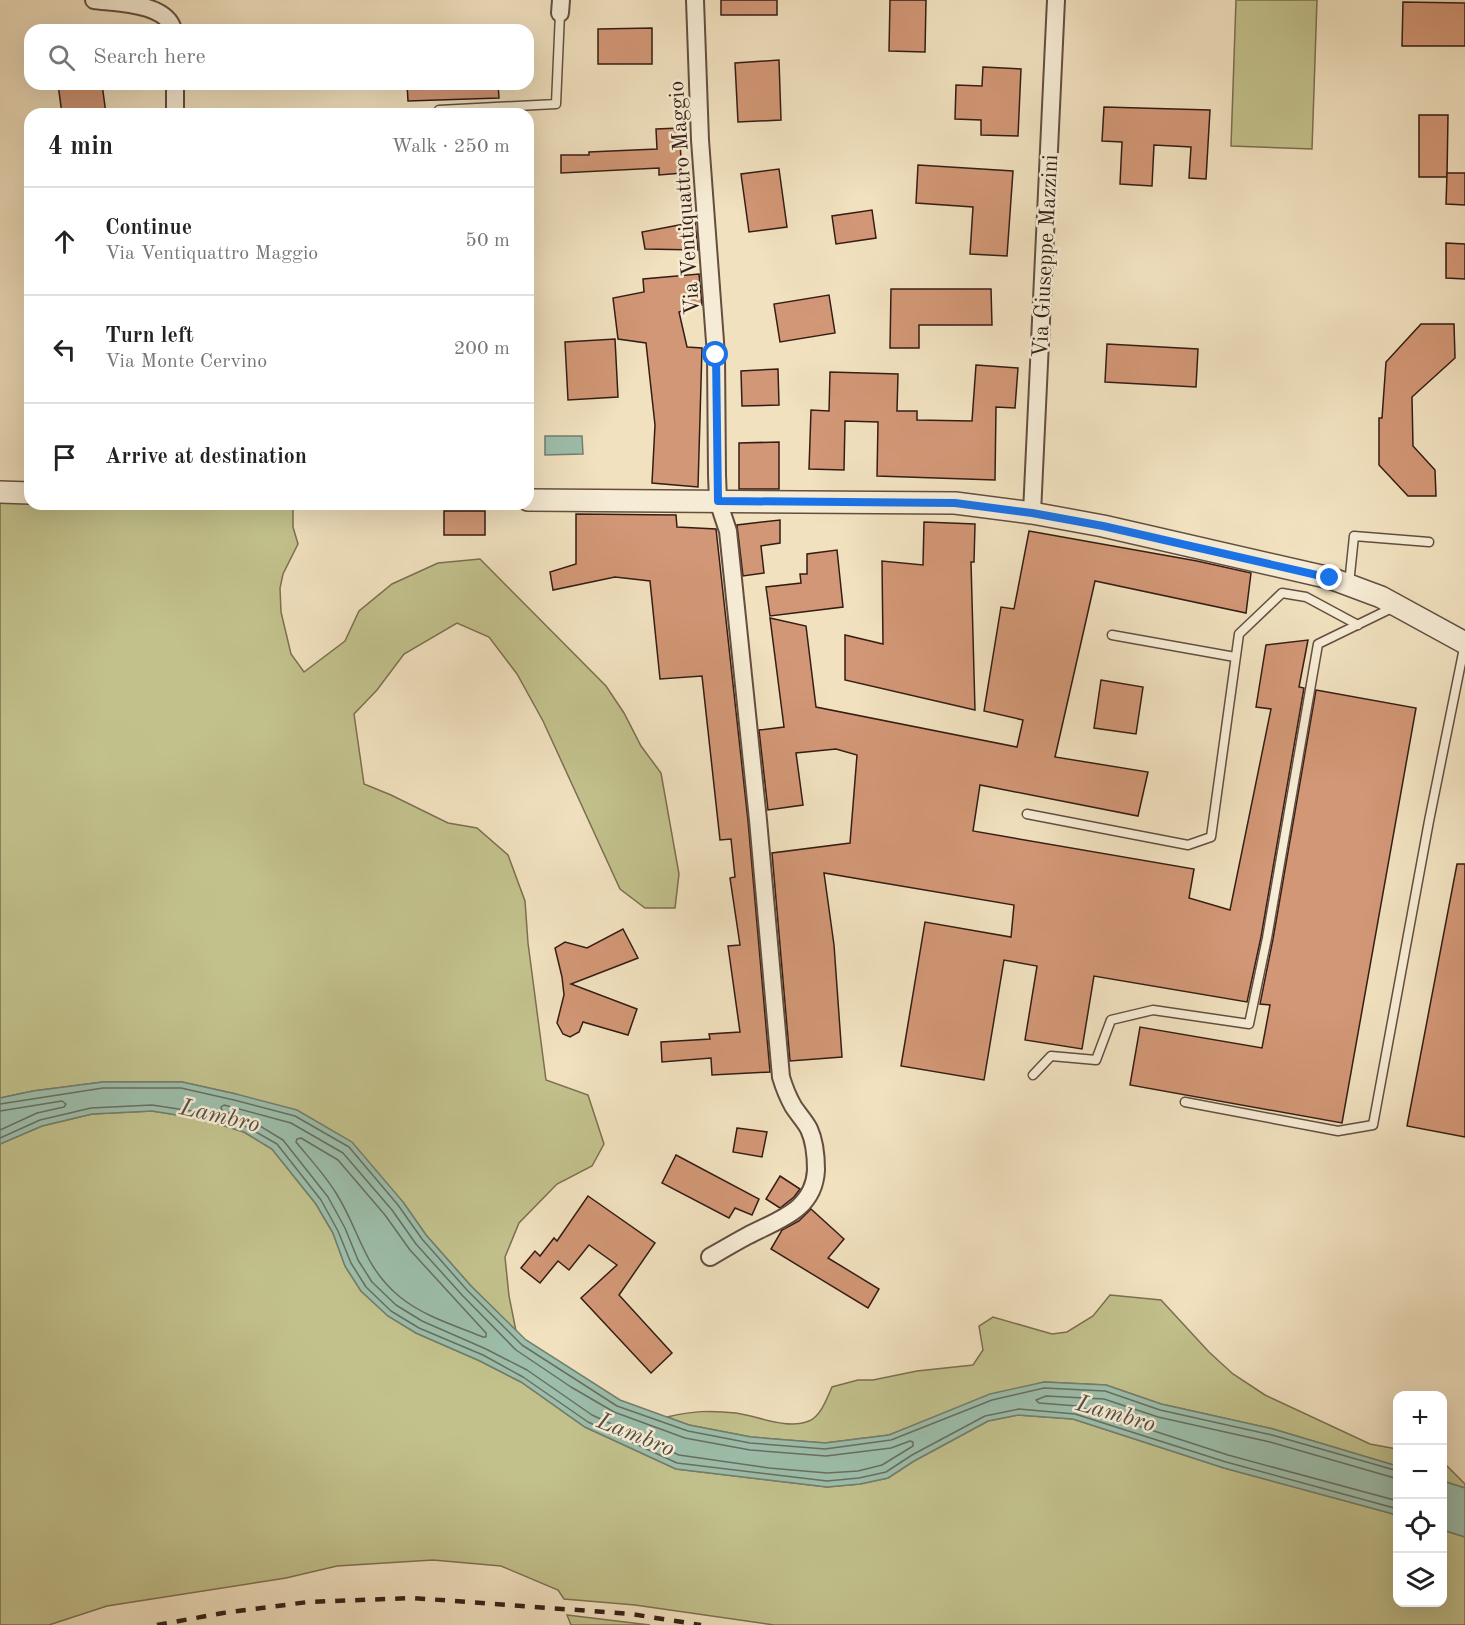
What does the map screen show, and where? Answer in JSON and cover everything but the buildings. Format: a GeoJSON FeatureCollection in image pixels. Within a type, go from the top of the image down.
{"type":"FeatureCollection","features":[{"type":"Feature","properties":{"kind":"street"},"geometry":{"type":"LineString","coordinates":[[94,0],[160,12],[172,24]]}},
{"type":"Feature","properties":{"kind":"street","name":"Via Ventiquattro Maggio"},"geometry":{"type":"LineString","coordinates":[[695,0],[699,129],[716,355],[718,501],[728,531],[758,820],[781,1077],[793,1106],[809,1128],[815,1146],[816,1164],[815,1180],[810,1194],[799,1209],[710,1257]]}},
{"type":"Feature","properties":{"kind":"street","name":"Via Giuseppe Mazzini"},"geometry":{"type":"LineString","coordinates":[[1032,513],[1056,0]]}},
{"type":"Feature","properties":{"kind":"street"},"geometry":{"type":"LineString","coordinates":[[175,90],[175,108]]}},
{"type":"Feature","properties":{"kind":"street"},"geometry":{"type":"LineString","coordinates":[[0,492],[24,493]]}},
{"type":"Feature","properties":{"kind":"street"},"geometry":{"type":"LineString","coordinates":[[534,500],[955,503],[1032,513],[1114,529],[1330,578],[1397,606],[1465,643]]}},
{"type":"Feature","properties":{"kind":"lane"},"geometry":{"type":"LineString","coordinates":[[478,108],[556,104],[561,6]]}},
{"type":"Feature","properties":{"kind":"lane"},"geometry":{"type":"LineString","coordinates":[[1349,585],[1354,536],[1429,542]]}},
{"type":"Feature","properties":{"kind":"lane"},"geometry":{"type":"LineString","coordinates":[[1027,814],[1188,845],[1211,837],[1239,634],[1282,593],[1306,597],[1358,625]]}},
{"type":"Feature","properties":{"kind":"lane"},"geometry":{"type":"LineString","coordinates":[[1033,1075],[1051,1056],[1096,1060],[1111,1020],[1153,1010],[1249,1024],[1267,938],[1318,644],[1397,606]]}},
{"type":"Feature","properties":{"kind":"lane"},"geometry":{"type":"LineString","coordinates":[[1112,635],[1235,657]]}},
{"type":"Feature","properties":{"kind":"lane"},"geometry":{"type":"LineString","coordinates":[[1185,1102],[1338,1131],[1373,1125],[1427,832],[1465,643]]}},
{"type":"Feature","properties":{"kind":"shaded area"},"geometry":{"type":"Polygon","coordinates":[[[1236,0],[1317,0],[1312,149],[1231,146],[1236,0]]]}},
{"type":"Feature","properties":{"kind":"shaded area"},"geometry":{"type":"Polygon","coordinates":[[[0,492],[24,493],[24,510],[293,510],[293,527],[298,544],[283,574],[280,588],[281,612],[291,654],[304,672],[345,641],[359,611],[392,584],[438,563],[480,559],[606,686],[624,713],[641,746],[661,773],[679,874],[675,908],[645,908],[620,889],[543,721],[517,674],[489,637],[457,623],[404,654],[377,690],[354,714],[364,784],[448,823],[477,828],[508,855],[525,901],[528,943],[546,1080],[588,1095],[604,1144],[592,1166],[557,1184],[519,1223],[505,1257],[516,1331],[471,1286],[426,1235],[403,1202],[236,1094],[182,1082],[103,1082],[33,1091],[0,1098],[0,492]]]}},
{"type":"Feature","properties":{"kind":"shaded area"},"geometry":{"type":"Polygon","coordinates":[[[152,1111],[203,1119],[244,1132],[272,1149],[316,1204],[333,1233],[345,1266],[361,1291],[388,1316],[416,1333],[521,1382],[585,1427],[676,1469],[827,1487],[860,1484],[888,1478],[914,1461],[988,1421],[1018,1415],[1073,1419],[1224,1468],[1393,1514],[1393,1607],[1447,1607],[1447,1531],[1465,1537],[1465,1625],[774,1625],[635,1605],[564,1599],[558,1590],[501,1566],[433,1560],[337,1566],[286,1578],[107,1606],[49,1625],[0,1625],[0,1144],[42,1126],[92,1114],[152,1111]]]}},
{"type":"Feature","properties":{"kind":"shaded area"},"geometry":{"type":"Polygon","coordinates":[[[1110,1295],[1161,1300],[1209,1352],[1233,1374],[1265,1395],[1370,1444],[1393,1448],[1393,1465],[1273,1429],[1161,1404],[1106,1385],[1044,1382],[889,1435],[825,1443],[751,1437],[689,1425],[667,1417],[693,1412],[717,1412],[736,1413],[791,1424],[809,1421],[817,1415],[832,1387],[858,1380],[873,1380],[917,1371],[973,1365],[983,1350],[979,1326],[993,1317],[1052,1334],[1067,1332],[1093,1316],[1110,1295]]]}},
{"type":"Feature","properties":{"kind":"shaded area"},"geometry":{"type":"Polygon","coordinates":[[[1447,1466],[1465,1484],[1465,1488],[1447,1482],[1447,1466]]]}},
{"type":"Feature","properties":{"kind":"shaded area"},"geometry":{"type":"Polygon","coordinates":[[[567,1615],[650,1625],[571,1625],[567,1615]]]}},
{"type":"Feature","properties":{"kind":"water"},"geometry":{"type":"Polygon","coordinates":[[[545,436],[582,436],[583,454],[545,455],[545,436]]]}},
{"type":"Feature","properties":{"kind":"water","name":"Lambro"},"geometry":{"type":"Polygon","coordinates":[[[103,1082],[182,1082],[297,1110],[352,1142],[403,1202],[426,1235],[471,1286],[526,1340],[620,1400],[689,1425],[751,1437],[825,1443],[889,1435],[990,1394],[1044,1382],[1106,1385],[1161,1404],[1273,1429],[1393,1465],[1393,1514],[1224,1468],[1073,1419],[1018,1415],[988,1421],[914,1461],[888,1478],[860,1484],[827,1487],[676,1469],[585,1427],[521,1382],[416,1333],[388,1316],[361,1291],[345,1266],[333,1233],[316,1204],[272,1149],[244,1132],[203,1119],[152,1111],[92,1114],[42,1126],[0,1144],[0,1098],[33,1091],[103,1082]]]}},
{"type":"Feature","properties":{"kind":"water"},"geometry":{"type":"Polygon","coordinates":[[[1447,1482],[1465,1488],[1465,1537],[1447,1531],[1447,1482]]]}},
{"type":"Feature","properties":{"kind":"railway"},"geometry":{"type":"LineString","coordinates":[[157,1625],[223,1613],[308,1602],[413,1598],[631,1614],[701,1625]]}},
{"type":"Feature","properties":{"kind":"route"},"geometry":{"type":"LineString","coordinates":[[716,355],[718,501],[955,503],[1032,513],[1103,526],[1330,578]]}}]}
